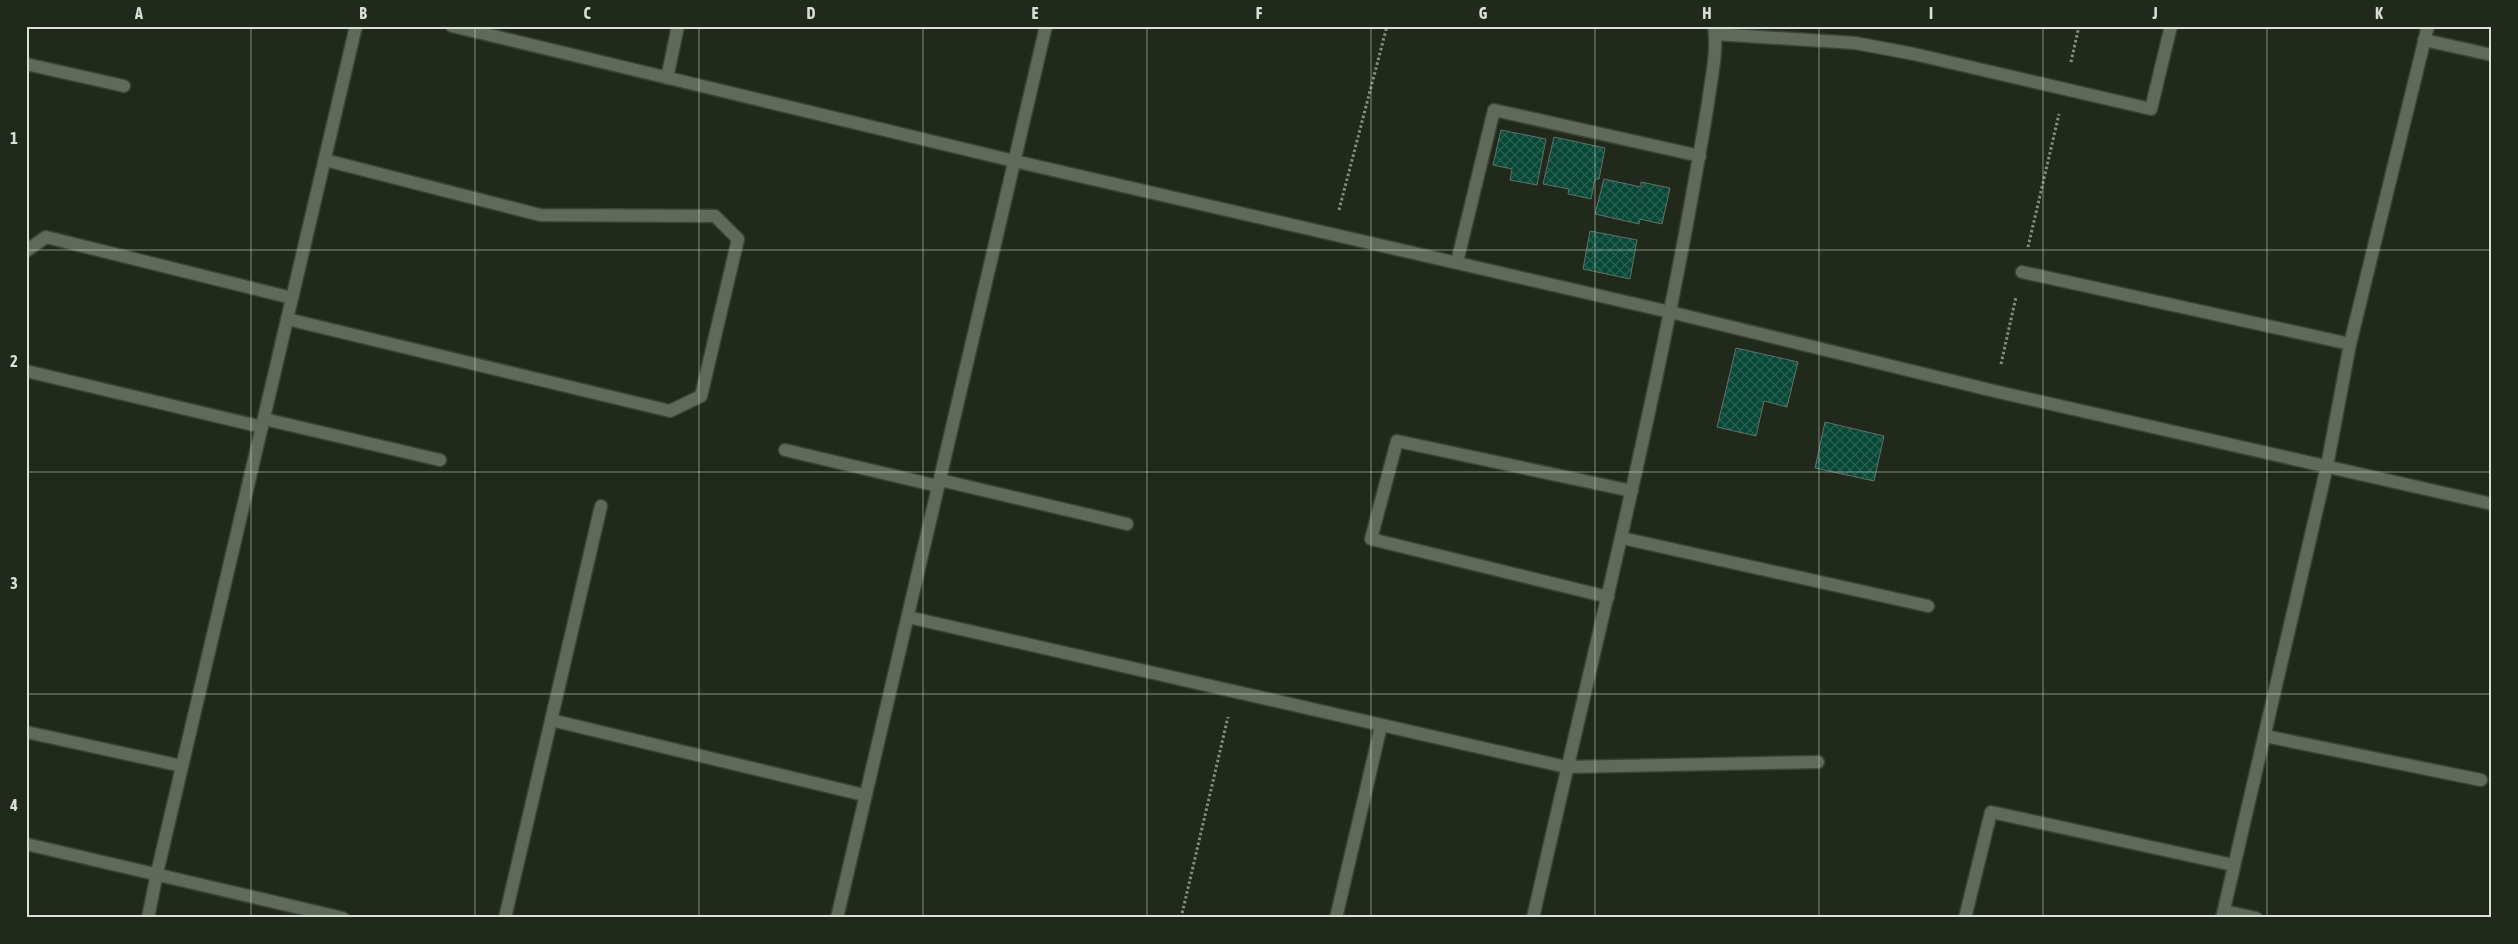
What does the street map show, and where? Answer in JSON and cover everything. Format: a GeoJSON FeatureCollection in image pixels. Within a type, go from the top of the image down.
{"type":"FeatureCollection","features":[{"type":"Feature","properties":{"kind":"street"},"geometry":{"type":"LineString","coordinates":[[148,918],[356,26]]}},
{"type":"Feature","properties":{"kind":"street"},"geometry":{"type":"LineString","coordinates":[[452,26],[1014,161],[1670,312],[1994,391],[2492,504]]}},
{"type":"Feature","properties":{"kind":"street"},"geometry":{"type":"LineString","coordinates":[[667,78],[678,26]]}},
{"type":"Feature","properties":{"kind":"street"},"geometry":{"type":"LineString","coordinates":[[837,918],[864,795],[908,617],[1046,26]]}},
{"type":"Feature","properties":{"kind":"street"},"geometry":{"type":"LineString","coordinates":[[1533,918],[1566,767],[1622,538],[1670,312],[1700,156],[1714,64],[1714,30],[1855,43],[1914,54],[2151,109],[2171,26]]}},
{"type":"Feature","properties":{"kind":"street"},"geometry":{"type":"LineString","coordinates":[[2256,918],[2223,914],[2327,466],[2350,344],[2424,30],[2492,55]]}},
{"type":"Feature","properties":{"kind":"street"},"geometry":{"type":"LineString","coordinates":[[26,64],[124,86]]}},
{"type":"Feature","properties":{"kind":"street"},"geometry":{"type":"LineString","coordinates":[[1457,262],[1494,110],[1700,156]]}},
{"type":"Feature","properties":{"kind":"street"},"geometry":{"type":"LineString","coordinates":[[287,319],[670,410],[701,396],[738,240],[715,216],[540,215],[325,160]]}},
{"type":"Feature","properties":{"kind":"street"},"geometry":{"type":"LineString","coordinates":[[26,251],[46,237],[292,298]]}},
{"type":"Feature","properties":{"kind":"street"},"geometry":{"type":"LineString","coordinates":[[2022,272],[2350,344]]}},
{"type":"Feature","properties":{"kind":"street"},"geometry":{"type":"LineString","coordinates":[[26,371],[440,460]]}},
{"type":"Feature","properties":{"kind":"street"},"geometry":{"type":"LineString","coordinates":[[1608,597],[1371,540],[1397,441],[1632,491]]}},
{"type":"Feature","properties":{"kind":"street"},"geometry":{"type":"LineString","coordinates":[[785,450],[1128,524]]}},
{"type":"Feature","properties":{"kind":"street"},"geometry":{"type":"LineString","coordinates":[[505,918],[602,506]]}},
{"type":"Feature","properties":{"kind":"street"},"geometry":{"type":"LineString","coordinates":[[1622,538],[1928,606]]}},
{"type":"Feature","properties":{"kind":"street"},"geometry":{"type":"LineString","coordinates":[[908,617],[1566,767],[1818,762]]}},
{"type":"Feature","properties":{"kind":"street"},"geometry":{"type":"LineString","coordinates":[[552,720],[864,795]]}},
{"type":"Feature","properties":{"kind":"street"},"geometry":{"type":"LineString","coordinates":[[1336,918],[1381,726]]}},
{"type":"Feature","properties":{"kind":"street"},"geometry":{"type":"LineString","coordinates":[[26,732],[182,766]]}},
{"type":"Feature","properties":{"kind":"street"},"geometry":{"type":"LineString","coordinates":[[2265,736],[2481,780]]}},
{"type":"Feature","properties":{"kind":"street"},"geometry":{"type":"LineString","coordinates":[[1965,918],[1991,812],[2233,865]]}},
{"type":"Feature","properties":{"kind":"street"},"geometry":{"type":"LineString","coordinates":[[26,844],[157,873],[343,918]]}},
{"type":"Feature","properties":{"kind":"path"},"geometry":{"type":"LineString","coordinates":[[1334,234],[1386,26]]}},
{"type":"Feature","properties":{"kind":"path"},"geometry":{"type":"LineString","coordinates":[[1994,391],[2079,26]]}},
{"type":"Feature","properties":{"kind":"path"},"geometry":{"type":"LineString","coordinates":[[1181,918],[1234,692]]}},
{"type":"Feature","properties":{"kind":"building"},"geometry":{"type":"Polygon","coordinates":[[[1501,130],[1546,139],[1537,185],[1510,180],[1512,169],[1493,165],[1501,130]]]}},
{"type":"Feature","properties":{"kind":"building"},"geometry":{"type":"Polygon","coordinates":[[[1554,137],[1605,148],[1599,179],[1595,179],[1591,199],[1568,194],[1569,189],[1543,184],[1554,137]]]}},
{"type":"Feature","properties":{"kind":"building"},"geometry":{"type":"Polygon","coordinates":[[[1604,179],[1641,187],[1641,182],[1670,188],[1662,224],[1640,219],[1639,224],[1595,214],[1604,179]]]}},
{"type":"Feature","properties":{"kind":"building"},"geometry":{"type":"Polygon","coordinates":[[[1590,231],[1637,240],[1630,279],[1583,269],[1590,231]]]}},
{"type":"Feature","properties":{"kind":"building"},"geometry":{"type":"Polygon","coordinates":[[[1736,348],[1798,362],[1787,407],[1764,401],[1756,436],[1717,427],[1736,348]]]}},
{"type":"Feature","properties":{"kind":"building"},"geometry":{"type":"Polygon","coordinates":[[[1825,422],[1884,436],[1874,481],[1815,468],[1825,422]]]}}]}
